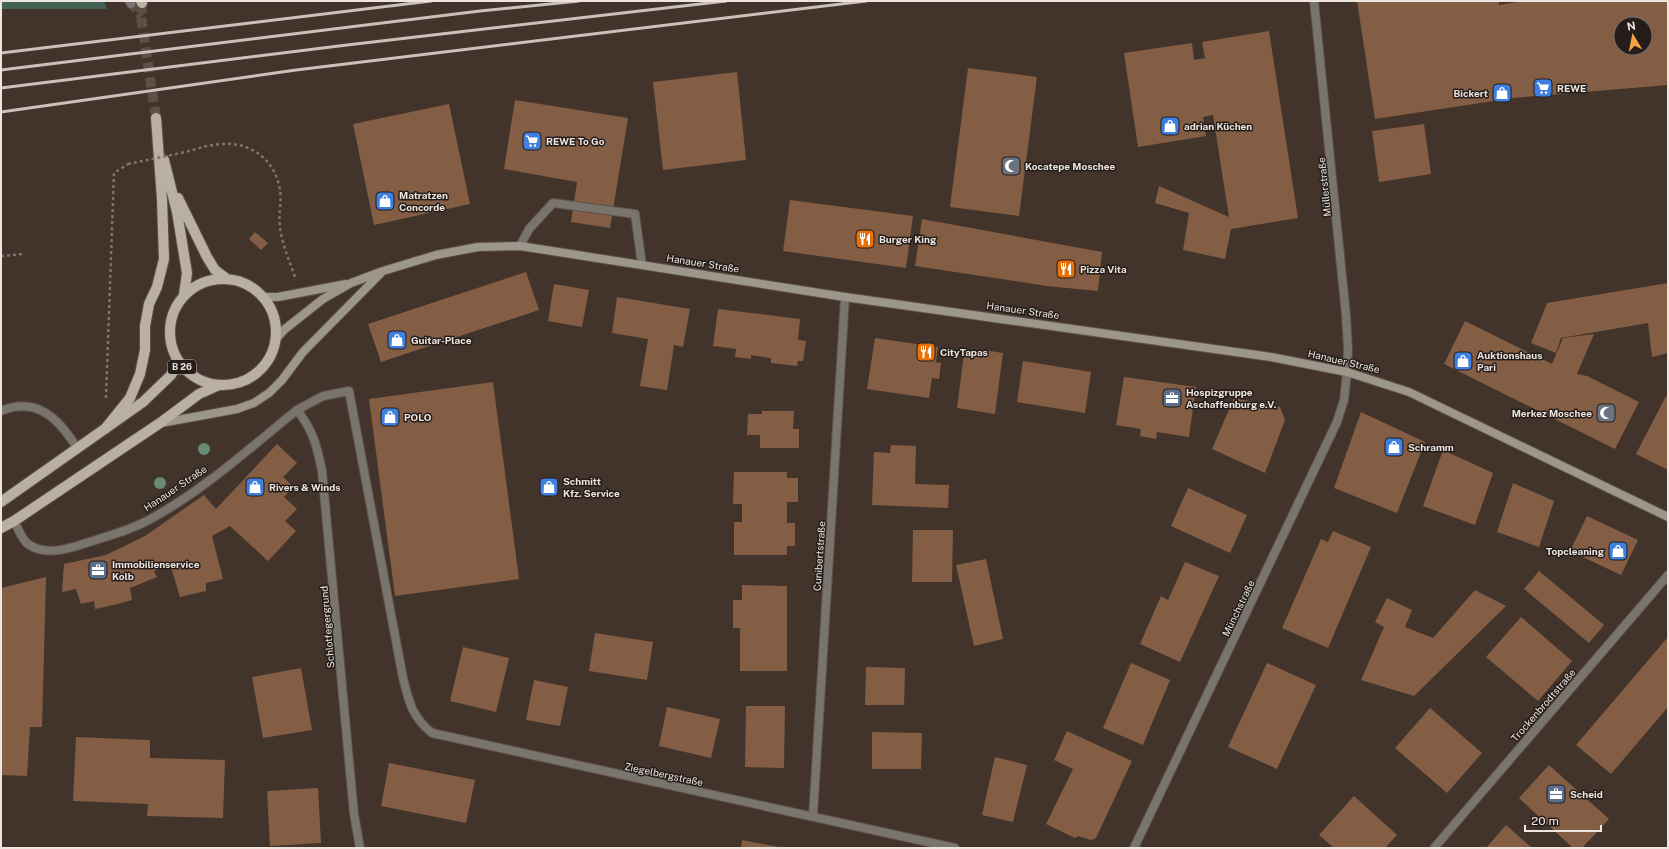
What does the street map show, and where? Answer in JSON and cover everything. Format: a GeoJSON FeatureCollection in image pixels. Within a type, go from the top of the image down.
{"type":"FeatureCollection","features":[{"type":"Feature","properties":{"kind":"main road"},"geometry":{"type":"LineString","coordinates":[[105,429],[130,398],[140,374],[145,350],[145,326],[149,304],[157,287],[164,259],[159,143],[156,118]]}},
{"type":"Feature","properties":{"kind":"main road"},"geometry":{"type":"LineString","coordinates":[[159,143],[172,186],[177,212],[187,273],[184,295]]}},
{"type":"Feature","properties":{"kind":"main road"},"geometry":{"type":"LineString","coordinates":[[172,186],[193,227],[206,257],[215,270],[227,279]]}},
{"type":"Feature","properties":{"kind":"main road","name":"Hanauer Straße"},"geometry":{"type":"LineString","coordinates":[[276,340],[285,329],[323,299],[350,283],[383,270],[478,247],[520,246],[845,297],[1271,357],[1347,372],[1409,392],[1668,517]]}},
{"type":"Feature","properties":{"kind":"main road","name":"B 26"},"geometry":{"type":"LineString","coordinates":[[160,423],[237,409],[254,403],[282,380],[303,352],[383,270]]}},
{"type":"Feature","properties":{"kind":"main road","name":"B 26"},"geometry":{"type":"LineString","coordinates":[[215,279],[227,279],[246,284],[263,297],[271,310],[276,325],[276,340],[272,353],[265,365],[255,375],[244,382],[217,386],[202,382],[189,374],[178,363],[172,350],[169,335],[170,321],[175,307],[184,295],[193,287],[203,282],[215,279]]}},
{"type":"Feature","properties":{"kind":"main road","name":"Hanauer Straße"},"geometry":{"type":"LineString","coordinates":[[263,297],[278,297],[350,283]]}},
{"type":"Feature","properties":{"kind":"main road","name":"B 26"},"geometry":{"type":"LineString","coordinates":[[1,502],[144,402],[171,375],[178,363]]}},
{"type":"Feature","properties":{"kind":"main road","name":"B 26"},"geometry":{"type":"LineString","coordinates":[[1,529],[160,423],[199,394],[217,386]]}},
{"type":"Feature","properties":{"kind":"street","name":"Müllerstraße"},"geometry":{"type":"LineString","coordinates":[[1314,1],[1344,300],[1348,349],[1347,372]]}},
{"type":"Feature","properties":{"kind":"street"},"geometry":{"type":"LineString","coordinates":[[520,246],[529,229],[553,203],[635,214],[642,265]]}},
{"type":"Feature","properties":{"kind":"street","name":"Cunibertstraße"},"geometry":{"type":"LineString","coordinates":[[812,816],[845,297]]}},
{"type":"Feature","properties":{"kind":"street","name":"Münchstraße"},"geometry":{"type":"LineString","coordinates":[[1134,848],[1338,422],[1344,400],[1347,372]]}},
{"type":"Feature","properties":{"kind":"street","name":"Hanauer Straße"},"geometry":{"type":"LineString","coordinates":[[14,521],[28,544],[41,550],[58,550],[80,545],[130,529],[154,517],[208,482],[297,410],[323,396],[349,391],[403,678]]}},
{"type":"Feature","properties":{"kind":"street"},"geometry":{"type":"LineString","coordinates":[[1,411],[9,407],[19,406],[40,409],[53,416],[67,431],[77,448]]}},
{"type":"Feature","properties":{"kind":"street","name":"Schlotfegergrund"},"geometry":{"type":"LineString","coordinates":[[297,410],[314,436],[322,471],[354,814],[360,848]]}},
{"type":"Feature","properties":{"kind":"street","name":"Trockenbrodtstraße"},"geometry":{"type":"LineString","coordinates":[[1434,848],[1668,575]]}},
{"type":"Feature","properties":{"kind":"street","name":"Ziegelbergstraße"},"geometry":{"type":"LineString","coordinates":[[403,678],[412,709],[417,719],[432,733],[955,848]]}},
{"type":"Feature","properties":{"kind":"path"},"geometry":{"type":"LineString","coordinates":[[105,429],[114,173],[128,164],[222,144],[236,144],[254,150],[266,159],[273,169],[279,184],[281,202],[280,225],[282,238],[300,292]]}},
{"type":"Feature","properties":{"kind":"path"},"geometry":{"type":"LineString","coordinates":[[1,256],[23,254]]}},
{"type":"Feature","properties":{"kind":"green space"},"geometry":{"type":"Polygon","coordinates":[[[1,1],[104,1],[107,9],[1,9],[1,1]]]}},
{"type":"Feature","properties":{"kind":"building"},"geometry":{"type":"Polygon","coordinates":[[[1357,1],[1499,1],[1499,5],[1523,1],[1668,1],[1668,85],[1513,98],[1375,119],[1357,1]]]}},
{"type":"Feature","properties":{"kind":"building","name":"adrian Küchen"},"geometry":{"type":"Polygon","coordinates":[[[1269,31],[1298,218],[1231,229],[1225,259],[1183,250],[1189,213],[1155,203],[1159,186],[1229,217],[1213,115],[1203,117],[1206,136],[1138,147],[1124,53],[1192,43],[1194,60],[1205,58],[1202,42],[1269,31]]]}},
{"type":"Feature","properties":{"kind":"building"},"geometry":{"type":"Polygon","coordinates":[[[968,68],[1037,77],[1019,216],[950,207],[968,68]]]}},
{"type":"Feature","properties":{"kind":"building"},"geometry":{"type":"Polygon","coordinates":[[[737,72],[746,160],[663,170],[653,82],[737,72]]]}},
{"type":"Feature","properties":{"kind":"building"},"geometry":{"type":"Polygon","coordinates":[[[515,100],[628,118],[610,228],[571,222],[577,182],[504,169],[515,100]]]}},
{"type":"Feature","properties":{"kind":"building"},"geometry":{"type":"Polygon","coordinates":[[[449,104],[470,204],[374,225],[353,124],[449,104]]]}},
{"type":"Feature","properties":{"kind":"building"},"geometry":{"type":"Polygon","coordinates":[[[1424,124],[1431,174],[1379,182],[1372,131],[1424,124]]]}},
{"type":"Feature","properties":{"kind":"building"},"geometry":{"type":"Polygon","coordinates":[[[790,200],[913,216],[906,268],[783,251],[790,200]]]}},
{"type":"Feature","properties":{"kind":"building"},"geometry":{"type":"Polygon","coordinates":[[[922,219],[1102,252],[1098,291],[1047,286],[915,266],[922,219]]]}},
{"type":"Feature","properties":{"kind":"building"},"geometry":{"type":"Polygon","coordinates":[[[255,232],[268,243],[261,250],[249,239],[255,232]]]}},
{"type":"Feature","properties":{"kind":"building"},"geometry":{"type":"Polygon","coordinates":[[[526,272],[539,310],[381,362],[368,324],[526,272]]]}},
{"type":"Feature","properties":{"kind":"building"},"geometry":{"type":"Polygon","coordinates":[[[1668,283],[1668,353],[1652,357],[1648,323],[1561,338],[1556,353],[1531,343],[1547,303],[1668,283]]]}},
{"type":"Feature","properties":{"kind":"building"},"geometry":{"type":"Polygon","coordinates":[[[554,284],[589,290],[582,327],[548,321],[554,284]]]}},
{"type":"Feature","properties":{"kind":"building"},"geometry":{"type":"Polygon","coordinates":[[[617,297],[690,309],[683,347],[674,345],[667,390],[640,386],[648,339],[612,333],[617,297]]]}},
{"type":"Feature","properties":{"kind":"building"},"geometry":{"type":"Polygon","coordinates":[[[718,309],[800,319],[798,340],[806,341],[803,361],[798,361],[797,366],[771,363],[771,358],[751,355],[751,359],[735,357],[736,349],[713,346],[718,309]]]}},
{"type":"Feature","properties":{"kind":"building"},"geometry":{"type":"Polygon","coordinates":[[[1465,321],[1552,364],[1563,338],[1594,334],[1577,374],[1587,376],[1639,402],[1615,449],[1444,364],[1465,321]]]}},
{"type":"Feature","properties":{"kind":"building"},"geometry":{"type":"Polygon","coordinates":[[[875,338],[938,347],[936,362],[941,363],[939,379],[932,378],[929,398],[867,389],[875,338]]]}},
{"type":"Feature","properties":{"kind":"building"},"geometry":{"type":"Polygon","coordinates":[[[984,350],[1003,353],[995,414],[957,408],[964,354],[983,356],[984,350]]]}},
{"type":"Feature","properties":{"kind":"building"},"geometry":{"type":"Polygon","coordinates":[[[1023,361],[1091,372],[1085,413],[1017,402],[1023,361]]]}},
{"type":"Feature","properties":{"kind":"building"},"geometry":{"type":"Polygon","coordinates":[[[1124,377],[1196,387],[1189,437],[1157,432],[1156,439],[1140,436],[1141,429],[1116,425],[1124,377]]]}},
{"type":"Feature","properties":{"kind":"building"},"geometry":{"type":"Polygon","coordinates":[[[493,382],[519,579],[395,596],[369,399],[493,382]]]}},
{"type":"Feature","properties":{"kind":"building"},"geometry":{"type":"Polygon","coordinates":[[[1666,396],[1668,397],[1668,470],[1636,454],[1666,396]]]}},
{"type":"Feature","properties":{"kind":"building"},"geometry":{"type":"Polygon","coordinates":[[[1234,398],[1280,407],[1285,420],[1265,473],[1212,449],[1234,398]]]}},
{"type":"Feature","properties":{"kind":"building"},"geometry":{"type":"Polygon","coordinates":[[[762,411],[794,411],[793,429],[799,429],[799,448],[760,448],[760,435],[747,435],[748,414],[762,414],[762,411]]]}},
{"type":"Feature","properties":{"kind":"building"},"geometry":{"type":"Polygon","coordinates":[[[1361,412],[1425,442],[1397,513],[1334,488],[1361,412]]]}},
{"type":"Feature","properties":{"kind":"building"},"geometry":{"type":"Polygon","coordinates":[[[277,444],[297,463],[283,477],[294,487],[284,497],[297,509],[285,521],[296,531],[268,561],[230,526],[212,536],[223,579],[206,583],[206,591],[180,597],[170,564],[154,571],[157,577],[130,588],[132,600],[118,604],[95,609],[94,601],[81,604],[76,589],[62,592],[64,564],[106,555],[145,536],[204,495],[216,509],[277,444]]]}},
{"type":"Feature","properties":{"kind":"building"},"geometry":{"type":"Polygon","coordinates":[[[891,445],[916,446],[915,484],[949,485],[948,508],[872,505],[874,452],[890,453],[891,445]]]}},
{"type":"Feature","properties":{"kind":"building"},"geometry":{"type":"Polygon","coordinates":[[[1443,450],[1493,473],[1475,525],[1423,506],[1443,450]]]}},
{"type":"Feature","properties":{"kind":"building"},"geometry":{"type":"Polygon","coordinates":[[[734,472],[787,472],[787,478],[798,478],[798,502],[787,502],[787,523],[795,523],[795,546],[787,546],[787,555],[734,555],[734,522],[742,522],[742,504],[733,504],[734,472]]]}},
{"type":"Feature","properties":{"kind":"building"},"geometry":{"type":"Polygon","coordinates":[[[1513,483],[1554,501],[1539,547],[1497,532],[1513,483]]]}},
{"type":"Feature","properties":{"kind":"building"},"geometry":{"type":"Polygon","coordinates":[[[1188,488],[1247,515],[1230,553],[1171,526],[1188,488]]]}},
{"type":"Feature","properties":{"kind":"building"},"geometry":{"type":"Polygon","coordinates":[[[1587,516],[1638,540],[1621,575],[1570,551],[1587,516]]]}},
{"type":"Feature","properties":{"kind":"building"},"geometry":{"type":"Polygon","coordinates":[[[913,530],[953,530],[952,582],[912,582],[913,530]]]}},
{"type":"Feature","properties":{"kind":"building"},"geometry":{"type":"Polygon","coordinates":[[[1333,531],[1371,547],[1328,648],[1282,628],[1321,539],[1328,542],[1333,531]]]}},
{"type":"Feature","properties":{"kind":"building"},"geometry":{"type":"Polygon","coordinates":[[[986,559],[1003,639],[974,646],[956,565],[986,559]]]}},
{"type":"Feature","properties":{"kind":"building"},"geometry":{"type":"Polygon","coordinates":[[[1185,562],[1219,576],[1180,662],[1140,644],[1161,596],[1168,600],[1185,562]]]}},
{"type":"Feature","properties":{"kind":"building"},"geometry":{"type":"Polygon","coordinates":[[[1539,571],[1604,625],[1589,643],[1524,589],[1539,571]]]}},
{"type":"Feature","properties":{"kind":"building"},"geometry":{"type":"Polygon","coordinates":[[[46,577],[42,727],[30,727],[27,776],[1,775],[1,588],[46,577]]]}},
{"type":"Feature","properties":{"kind":"building"},"geometry":{"type":"Polygon","coordinates":[[[742,585],[787,586],[787,671],[740,671],[740,628],[733,628],[733,600],[742,600],[742,585]]]}},
{"type":"Feature","properties":{"kind":"building"},"geometry":{"type":"Polygon","coordinates":[[[1475,590],[1506,606],[1414,696],[1361,680],[1384,627],[1375,622],[1387,598],[1412,610],[1405,627],[1433,638],[1475,590]]]}},
{"type":"Feature","properties":{"kind":"building"},"geometry":{"type":"Polygon","coordinates":[[[1521,617],[1572,661],[1538,701],[1486,657],[1521,617]]]}},
{"type":"Feature","properties":{"kind":"building"},"geometry":{"type":"Polygon","coordinates":[[[595,633],[653,642],[647,680],[589,671],[595,633]]]}},
{"type":"Feature","properties":{"kind":"building"},"geometry":{"type":"Polygon","coordinates":[[[1668,637],[1668,707],[1611,774],[1576,745],[1668,637]]]}},
{"type":"Feature","properties":{"kind":"building"},"geometry":{"type":"Polygon","coordinates":[[[463,647],[509,658],[496,712],[450,701],[463,647]]]}},
{"type":"Feature","properties":{"kind":"building"},"geometry":{"type":"Polygon","coordinates":[[[1131,663],[1170,680],[1143,745],[1103,728],[1131,663]]]}},
{"type":"Feature","properties":{"kind":"building"},"geometry":{"type":"Polygon","coordinates":[[[1267,663],[1316,685],[1277,769],[1228,747],[1267,663]]]}},
{"type":"Feature","properties":{"kind":"building"},"geometry":{"type":"Polygon","coordinates":[[[866,667],[905,668],[904,705],[865,705],[866,667]]]}},
{"type":"Feature","properties":{"kind":"building"},"geometry":{"type":"Polygon","coordinates":[[[301,668],[312,730],[263,738],[252,677],[301,668]]]}},
{"type":"Feature","properties":{"kind":"building"},"geometry":{"type":"Polygon","coordinates":[[[534,680],[568,687],[560,726],[526,720],[534,680]]]}},
{"type":"Feature","properties":{"kind":"building"},"geometry":{"type":"Polygon","coordinates":[[[746,706],[785,706],[784,768],[745,767],[746,706]]]}},
{"type":"Feature","properties":{"kind":"building"},"geometry":{"type":"Polygon","coordinates":[[[667,707],[720,719],[711,758],[659,746],[667,707]]]}},
{"type":"Feature","properties":{"kind":"building"},"geometry":{"type":"Polygon","coordinates":[[[1430,708],[1482,753],[1447,793],[1395,748],[1430,708]]]}},
{"type":"Feature","properties":{"kind":"building"},"geometry":{"type":"Polygon","coordinates":[[[1067,731],[1132,761],[1096,838],[1091,840],[1078,836],[1075,838],[1046,824],[1073,769],[1054,760],[1067,731]]]}},
{"type":"Feature","properties":{"kind":"building"},"geometry":{"type":"Polygon","coordinates":[[[872,732],[922,733],[921,769],[872,769],[872,732]]]}},
{"type":"Feature","properties":{"kind":"building"},"geometry":{"type":"Polygon","coordinates":[[[76,737],[150,740],[150,758],[225,760],[223,818],[147,816],[148,804],[73,801],[76,737]]]}},
{"type":"Feature","properties":{"kind":"building"},"geometry":{"type":"Polygon","coordinates":[[[995,757],[1027,765],[1013,822],[982,815],[995,757]]]}},
{"type":"Feature","properties":{"kind":"building"},"geometry":{"type":"Polygon","coordinates":[[[389,763],[475,780],[466,823],[381,806],[389,763]]]}},
{"type":"Feature","properties":{"kind":"building"},"geometry":{"type":"Polygon","coordinates":[[[1549,765],[1609,819],[1582,848],[1573,848],[1519,798],[1549,765]]]}},
{"type":"Feature","properties":{"kind":"building"},"geometry":{"type":"Polygon","coordinates":[[[318,788],[321,843],[270,846],[267,791],[318,788]]]}},
{"type":"Feature","properties":{"kind":"building"},"geometry":{"type":"Polygon","coordinates":[[[1354,796],[1397,835],[1385,848],[1334,848],[1319,835],[1354,796]]]}},
{"type":"Feature","properties":{"kind":"building"},"geometry":{"type":"Polygon","coordinates":[[[1506,825],[1532,848],[1486,848],[1506,825]]]}},
{"type":"Feature","properties":{"kind":"building"},"geometry":{"type":"Polygon","coordinates":[[[742,840],[779,847],[779,848],[741,848],[742,840]]]}},
{"type":"Feature","properties":{"kind":"tunnel"},"geometry":{"type":"LineString","coordinates":[[142,3],[141,17],[156,118]]}},
{"type":"Feature","properties":{"kind":"tunnel"},"geometry":{"type":"LineString","coordinates":[[131,4],[141,17]]}},
{"type":"Feature","properties":{"kind":"railway"},"geometry":{"type":"LineString","coordinates":[[1,53],[431,1]]}},
{"type":"Feature","properties":{"kind":"railway"},"geometry":{"type":"LineString","coordinates":[[1,70],[480,11],[579,1]]}},
{"type":"Feature","properties":{"kind":"railway"},"geometry":{"type":"LineString","coordinates":[[1,88],[347,45],[726,1]]}},
{"type":"Feature","properties":{"kind":"railway"},"geometry":{"type":"LineString","coordinates":[[1,112],[296,70],[866,1]]}},
{"type":"Feature","properties":{"kind":"place","name":"REWE"},"geometry":{"type":"Point","coordinates":[1543,88]}},
{"type":"Feature","properties":{"kind":"place","name":"Bickert"},"geometry":{"type":"Point","coordinates":[1502,93]}},
{"type":"Feature","properties":{"kind":"place","name":"adrian Küchen"},"geometry":{"type":"Point","coordinates":[1170,126]}},
{"type":"Feature","properties":{"kind":"place","name":"REWE To Go"},"geometry":{"type":"Point","coordinates":[532,141]}},
{"type":"Feature","properties":{"kind":"place","name":"Kocatepe Moschee"},"geometry":{"type":"Point","coordinates":[1011,166]}},
{"type":"Feature","properties":{"kind":"place","name":"Matratzen Concorde"},"geometry":{"type":"Point","coordinates":[385,201]}},
{"type":"Feature","properties":{"kind":"place","name":"Burger King"},"geometry":{"type":"Point","coordinates":[865,239]}},
{"type":"Feature","properties":{"kind":"place","name":"Pizza Vita"},"geometry":{"type":"Point","coordinates":[1066,269]}},
{"type":"Feature","properties":{"kind":"place","name":"Guitar-Place"},"geometry":{"type":"Point","coordinates":[397,340]}},
{"type":"Feature","properties":{"kind":"place","name":"CityTapas"},"geometry":{"type":"Point","coordinates":[926,352]}},
{"type":"Feature","properties":{"kind":"place","name":"Auktionshaus Pari"},"geometry":{"type":"Point","coordinates":[1463,361]}},
{"type":"Feature","properties":{"kind":"place","name":"Hospizgruppe Aschaffenburg e.V."},"geometry":{"type":"Point","coordinates":[1172,398]}},
{"type":"Feature","properties":{"kind":"place","name":"Merkez Moschee"},"geometry":{"type":"Point","coordinates":[1606,413]}},
{"type":"Feature","properties":{"kind":"place","name":"POLO"},"geometry":{"type":"Point","coordinates":[390,417]}},
{"type":"Feature","properties":{"kind":"place","name":"Schramm"},"geometry":{"type":"Point","coordinates":[1394,447]}},
{"type":"Feature","properties":{"kind":"place","name":"Rivers & Winds"},"geometry":{"type":"Point","coordinates":[255,487]}},
{"type":"Feature","properties":{"kind":"place","name":"Schmitt Kfz. Service"},"geometry":{"type":"Point","coordinates":[549,487]}},
{"type":"Feature","properties":{"kind":"place","name":"Topcleaning"},"geometry":{"type":"Point","coordinates":[1618,551]}},
{"type":"Feature","properties":{"kind":"place","name":"Immobilienservice Kolb"},"geometry":{"type":"Point","coordinates":[98,570]}},
{"type":"Feature","properties":{"kind":"place","name":"Scheid"},"geometry":{"type":"Point","coordinates":[1556,794]}}]}
